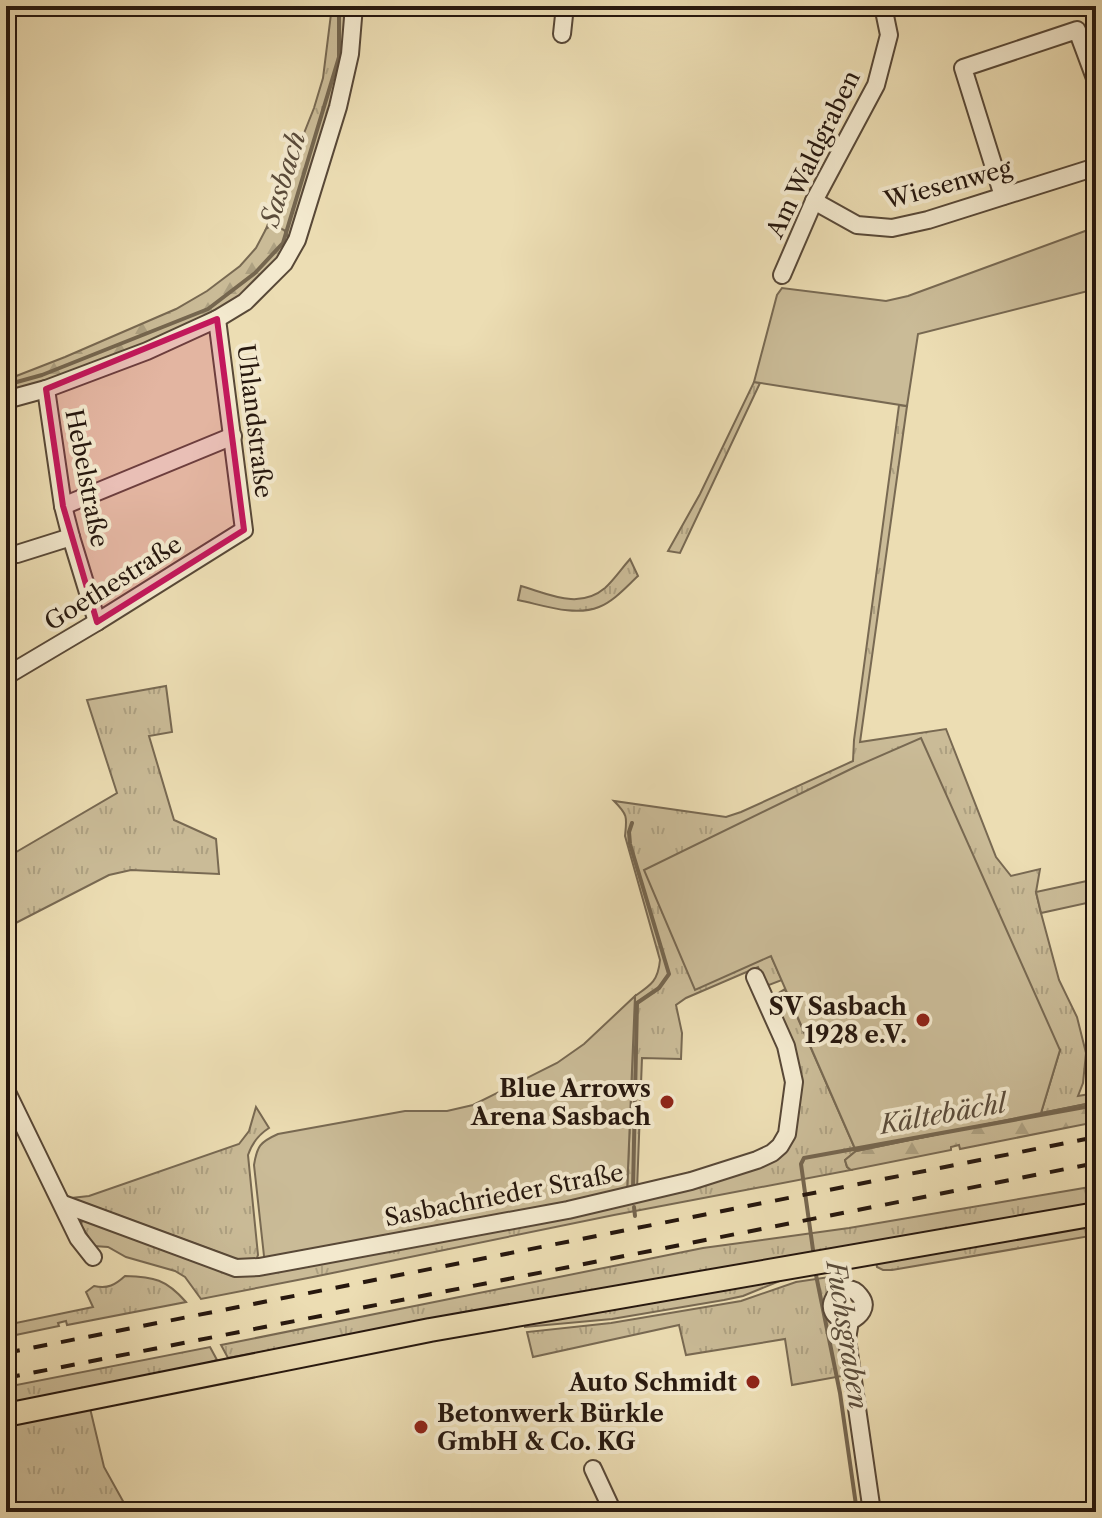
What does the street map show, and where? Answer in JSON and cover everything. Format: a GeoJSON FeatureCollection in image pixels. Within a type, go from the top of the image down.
{"type":"FeatureCollection","features":[{"type":"Feature","properties":{"kind":"main road"},"geometry":{"type":"LineString","coordinates":[[6,1415],[430,1330],[1096,1214]]}},
{"type":"Feature","properties":{"kind":"street"},"geometry":{"type":"LineString","coordinates":[[6,400],[46,389],[147,351],[217,319],[245,302],[284,263],[297,240],[338,107],[350,54],[354,6]]}},
{"type":"Feature","properties":{"kind":"street"},"geometry":{"type":"LineString","coordinates":[[562,34],[565,6]]}},
{"type":"Feature","properties":{"kind":"street","name":"Am Waldgraben"},"geometry":{"type":"LineString","coordinates":[[782,275],[814,201],[876,85],[889,35],[883,6]]}},
{"type":"Feature","properties":{"kind":"street"},"geometry":{"type":"LineString","coordinates":[[1003,196],[963,68],[1077,30],[1096,81]]}},
{"type":"Feature","properties":{"kind":"street","name":"Wiesenweg"},"geometry":{"type":"LineString","coordinates":[[814,201],[857,225],[892,228],[928,220],[1096,167]]}},
{"type":"Feature","properties":{"kind":"street","name":"Uhlandstraße"},"geometry":{"type":"LineString","coordinates":[[217,319],[244,530]]}},
{"type":"Feature","properties":{"kind":"street","name":"Hebelstraße"},"geometry":{"type":"LineString","coordinates":[[46,389],[63,506],[97,622]]}},
{"type":"Feature","properties":{"kind":"street"},"geometry":{"type":"LineString","coordinates":[[63,506],[233,436]]}},
{"type":"Feature","properties":{"kind":"street","name":"Goethestraße"},"geometry":{"type":"LineString","coordinates":[[6,676],[244,530]]}},
{"type":"Feature","properties":{"kind":"street"},"geometry":{"type":"LineString","coordinates":[[6,555],[71,537]]}},
{"type":"Feature","properties":{"kind":"street","name":"Sasbachrieder Straße"},"geometry":{"type":"LineString","coordinates":[[63,1204],[236,1268],[259,1267],[568,1210],[691,1181],[757,1160],[772,1153],[787,1134],[794,1082],[786,1046],[755,977]]}},
{"type":"Feature","properties":{"kind":"street"},"geometry":{"type":"LineString","coordinates":[[7,1093],[78,1238],[93,1257]]}},
{"type":"Feature","properties":{"kind":"street"},"geometry":{"type":"LineString","coordinates":[[850,1321],[847,1339],[872,1512]]}},
{"type":"Feature","properties":{"kind":"street"},"geometry":{"type":"LineString","coordinates":[[593,1469],[613,1512]]}},
{"type":"Feature","properties":{"kind":"highlighted area"},"geometry":{"type":"Polygon","coordinates":[[[217,319],[244,530],[97,622],[63,506],[46,389],[217,319]]]}},
{"type":"Feature","properties":{"kind":"green space"},"geometry":{"type":"Polygon","coordinates":[[[332,6],[349,6],[336,98],[290,244],[273,225],[266,229],[323,78],[332,6]]]}},
{"type":"Feature","properties":{"kind":"green space"},"geometry":{"type":"Polygon","coordinates":[[[273,225],[284,230],[290,244],[284,256],[242,296],[209,316],[115,356],[6,395],[6,380],[176,309],[207,291],[240,266],[256,248],[266,229],[273,225]]]}},
{"type":"Feature","properties":{"kind":"green space"},"geometry":{"type":"Polygon","coordinates":[[[1096,227],[1096,289],[918,334],[907,406],[754,382],[777,295],[782,288],[886,301],[908,296],[1096,227]]]}},
{"type":"Feature","properties":{"kind":"green space"},"geometry":{"type":"Polygon","coordinates":[[[754,382],[760,383],[680,553],[668,551],[700,494],[754,382]]]}},
{"type":"Feature","properties":{"kind":"green space"},"geometry":{"type":"Polygon","coordinates":[[[899,405],[907,406],[860,742],[946,729],[996,857],[1011,876],[1040,869],[1036,892],[1041,913],[1059,980],[1077,1017],[1086,1053],[1083,1083],[1078,1096],[1096,1093],[1096,1102],[1041,1113],[1060,1050],[771,956],[782,980],[769,985],[765,983],[758,967],[686,998],[676,1005],[682,1033],[681,1059],[642,1058],[637,1190],[627,1193],[635,996],[653,982],[660,960],[625,836],[626,817],[614,801],[726,817],[853,761],[899,405]]]}},
{"type":"Feature","properties":{"kind":"green space"},"geometry":{"type":"Polygon","coordinates":[[[630,559],[638,576],[599,607],[579,611],[518,600],[521,586],[564,598],[595,595],[630,559]]]}},
{"type":"Feature","properties":{"kind":"green space"},"geometry":{"type":"Polygon","coordinates":[[[166,686],[172,732],[149,736],[174,820],[216,839],[219,874],[131,870],[109,875],[6,928],[6,858],[117,793],[87,700],[166,686]]]}},
{"type":"Feature","properties":{"kind":"green space"},"geometry":{"type":"Polygon","coordinates":[[[921,738],[1060,1050],[1041,1113],[856,1151],[771,956],[695,990],[644,870],[921,738]]]}},
{"type":"Feature","properties":{"kind":"green space"},"geometry":{"type":"Polygon","coordinates":[[[1096,879],[1096,901],[1041,913],[1036,892],[1096,879]]]}},
{"type":"Feature","properties":{"kind":"green space"},"geometry":{"type":"Polygon","coordinates":[[[785,989],[856,1151],[845,1160],[851,1170],[201,1299],[185,1277],[175,1271],[126,1257],[108,1247],[94,1246],[81,1225],[82,1221],[89,1219],[248,1275],[300,1268],[639,1201],[776,1159],[799,1079],[773,998],[785,989]]]}},
{"type":"Feature","properties":{"kind":"green space"},"geometry":{"type":"Polygon","coordinates":[[[635,996],[627,1193],[265,1265],[254,1165],[260,1145],[278,1134],[405,1111],[447,1111],[473,1105],[557,1063],[584,1044],[635,996]]]}},
{"type":"Feature","properties":{"kind":"green space"},"geometry":{"type":"Polygon","coordinates":[[[1096,1102],[1096,1122],[960,1149],[959,1145],[951,1147],[951,1150],[851,1170],[845,1160],[856,1151],[1096,1102]]]}},
{"type":"Feature","properties":{"kind":"green space"},"geometry":{"type":"Polygon","coordinates":[[[256,1107],[269,1128],[256,1140],[248,1155],[256,1260],[235,1258],[71,1198],[89,1196],[239,1144],[249,1131],[256,1107]]]}},
{"type":"Feature","properties":{"kind":"green space"},"geometry":{"type":"Polygon","coordinates":[[[1096,1186],[1096,1206],[228,1358],[221,1345],[703,1248],[849,1228],[1096,1186]]]}},
{"type":"Feature","properties":{"kind":"green space"},"geometry":{"type":"Polygon","coordinates":[[[1096,1222],[1096,1235],[892,1270],[877,1267],[876,1261],[1096,1222]]]}},
{"type":"Feature","properties":{"kind":"green space"},"geometry":{"type":"Polygon","coordinates":[[[125,1276],[159,1281],[172,1288],[186,1302],[67,1325],[66,1321],[58,1323],[59,1326],[6,1337],[6,1325],[93,1307],[86,1292],[94,1286],[111,1286],[125,1276]]]}},
{"type":"Feature","properties":{"kind":"green space"},"geometry":{"type":"Polygon","coordinates":[[[829,1277],[842,1376],[792,1385],[785,1339],[686,1355],[679,1325],[533,1357],[527,1332],[611,1323],[741,1301],[796,1282],[829,1277]]]}},
{"type":"Feature","properties":{"kind":"green space"},"geometry":{"type":"Polygon","coordinates":[[[787,1278],[743,1296],[724,1300],[612,1319],[525,1327],[525,1322],[787,1278]]]}},
{"type":"Feature","properties":{"kind":"green space"},"geometry":{"type":"Polygon","coordinates":[[[210,1347],[217,1360],[188,1369],[6,1406],[6,1387],[210,1347]]]}},
{"type":"Feature","properties":{"kind":"green space"},"geometry":{"type":"Polygon","coordinates":[[[89,1404],[104,1467],[129,1512],[6,1512],[6,1421],[89,1404]]]}},
{"type":"Feature","properties":{"kind":"waterway","name":"Sasbach"},"geometry":{"type":"LineString","coordinates":[[6,385],[42,375],[208,309],[255,273],[283,243],[339,57],[339,6]]}},
{"type":"Feature","properties":{"kind":"waterway"},"geometry":{"type":"LineString","coordinates":[[632,823],[630,844],[669,974],[659,988],[637,1003],[633,1189]]}},
{"type":"Feature","properties":{"kind":"waterway","name":"Kältebächl"},"geometry":{"type":"LineString","coordinates":[[814,1257],[801,1164],[804,1158],[1096,1105]]}},
{"type":"Feature","properties":{"kind":"waterway"},"geometry":{"type":"LineString","coordinates":[[634,1207],[635,1216]]}},
{"type":"Feature","properties":{"kind":"waterway","name":"Fuchsgraben"},"geometry":{"type":"LineString","coordinates":[[815,1270],[840,1393],[857,1512]]}},
{"type":"Feature","properties":{"kind":"railway"},"geometry":{"type":"LineString","coordinates":[[6,1353],[1096,1137]]}},
{"type":"Feature","properties":{"kind":"railway"},"geometry":{"type":"LineString","coordinates":[[6,1378],[1096,1163]]}},
{"type":"Feature","properties":{"kind":"place","name":"SV Sasbach 1928 e.V."},"geometry":{"type":"Point","coordinates":[923,1020]}},
{"type":"Feature","properties":{"kind":"place","name":"Blue Arrows Arena Sasbach"},"geometry":{"type":"Point","coordinates":[667,1102]}},
{"type":"Feature","properties":{"kind":"place","name":"Auto Schmidt"},"geometry":{"type":"Point","coordinates":[753,1382]}},
{"type":"Feature","properties":{"kind":"place","name":"Betonwerk Bürkle GmbH & Co. KG"},"geometry":{"type":"Point","coordinates":[421,1427]}}]}
